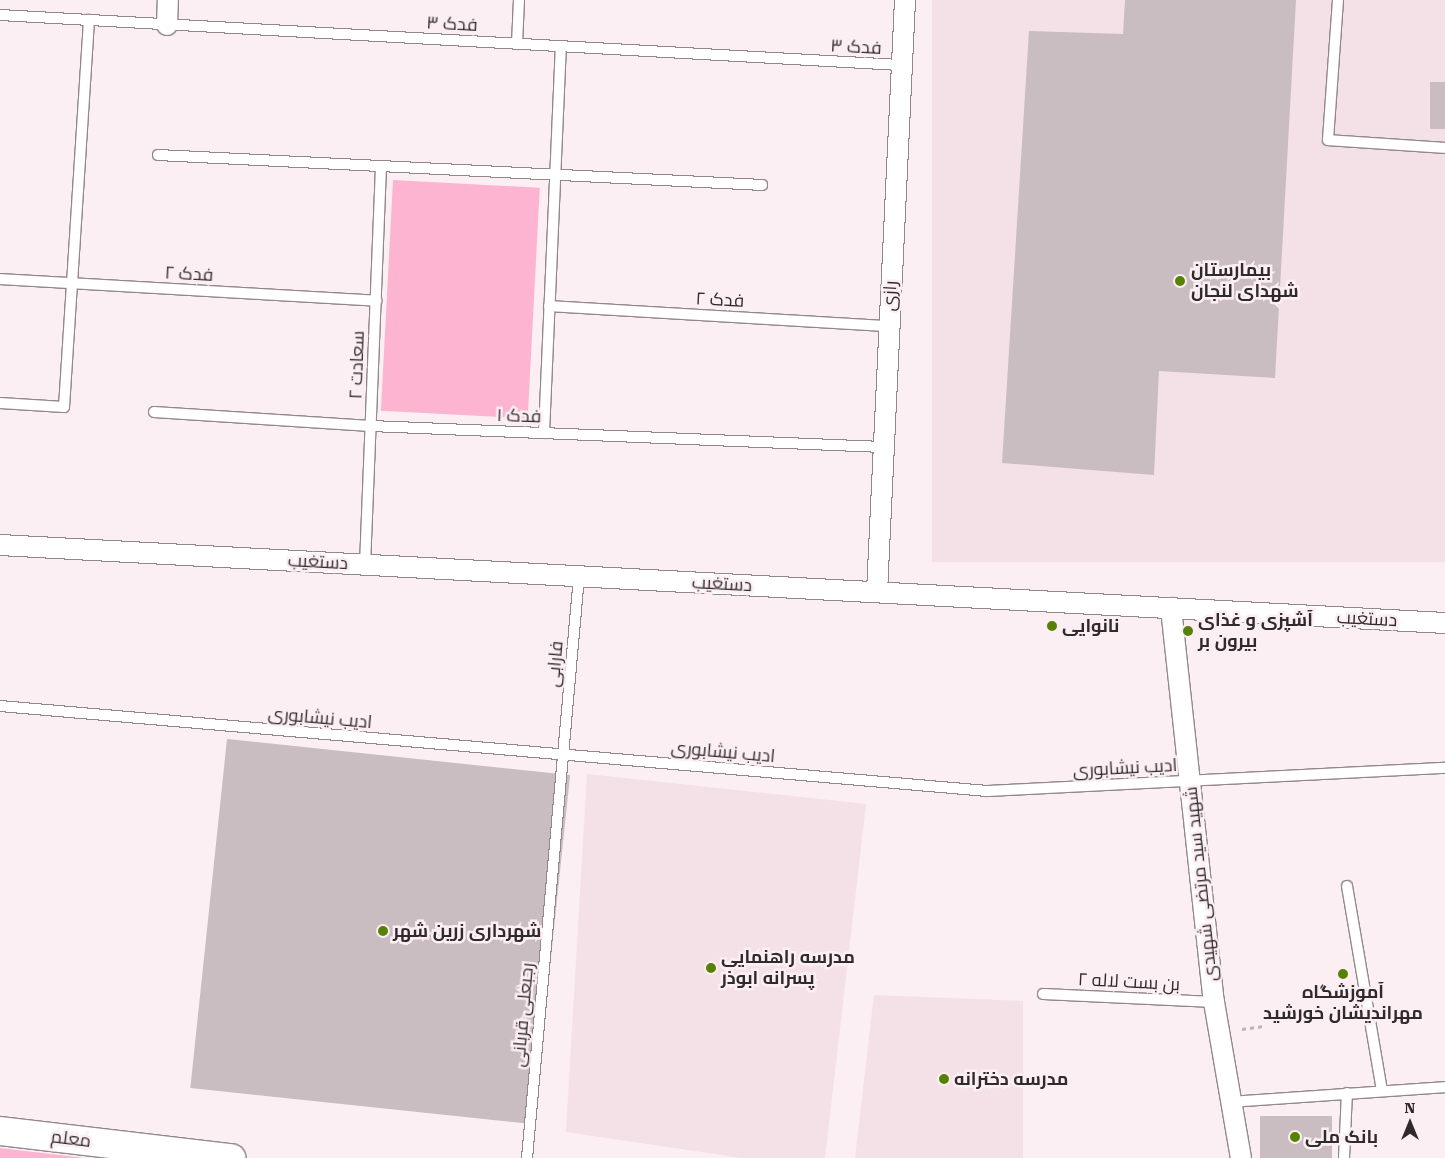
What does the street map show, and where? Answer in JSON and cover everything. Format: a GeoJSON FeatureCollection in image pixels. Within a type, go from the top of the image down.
{"type":"FeatureCollection","features":[{"type":"Feature","properties":{"kind":"main road","name":"معلم"},"geometry":{"type":"LineString","coordinates":[[0,1131],[231,1158]]}},
{"type":"Feature","properties":{"kind":"street"},"geometry":{"type":"LineString","coordinates":[[167,25],[168,0]]}},
{"type":"Feature","properties":{"kind":"street","name":"رازی"},"geometry":{"type":"LineString","coordinates":[[877,592],[882,448],[905,0]]}},
{"type":"Feature","properties":{"kind":"street","name":"دستغیب"},"geometry":{"type":"LineString","coordinates":[[0,545],[1445,623]]}},
{"type":"Feature","properties":{"kind":"street","name":"شهید سید مرتضی شهیدی"},"geometry":{"type":"LineString","coordinates":[[1171,608],[1214,1002],[1241,1158]]}},
{"type":"Feature","properties":{"kind":"lane"},"geometry":{"type":"LineString","coordinates":[[517,44],[519,0]]}},
{"type":"Feature","properties":{"kind":"lane"},"geometry":{"type":"LineString","coordinates":[[1338,0],[1328,140],[1445,148]]}},
{"type":"Feature","properties":{"kind":"lane","name":"فدک ۳"},"geometry":{"type":"LineString","coordinates":[[0,15],[902,65]]}},
{"type":"Feature","properties":{"kind":"lane"},"geometry":{"type":"LineString","coordinates":[[0,403],[64,407],[89,20]]}},
{"type":"Feature","properties":{"kind":"lane"},"geometry":{"type":"LineString","coordinates":[[544,433],[561,46]]}},
{"type":"Feature","properties":{"kind":"lane"},"geometry":{"type":"LineString","coordinates":[[158,154],[381,167],[762,185]]}},
{"type":"Feature","properties":{"kind":"lane","name":"سعادت ۲"},"geometry":{"type":"LineString","coordinates":[[365,565],[381,167]]}},
{"type":"Feature","properties":{"kind":"lane","name":"فدک ۲"},"geometry":{"type":"LineString","coordinates":[[0,279],[376,301]]}},
{"type":"Feature","properties":{"kind":"lane","name":"فدک ۲"},"geometry":{"type":"LineString","coordinates":[[550,306],[888,326]]}},
{"type":"Feature","properties":{"kind":"lane","name":"فدک ۱"},"geometry":{"type":"LineString","coordinates":[[154,412],[371,426],[882,448]]}},
{"type":"Feature","properties":{"kind":"lane","name":"فارابی"},"geometry":{"type":"LineString","coordinates":[[563,755],[579,577]]}},
{"type":"Feature","properties":{"kind":"lane","name":"ادیب نیشابوری"},"geometry":{"type":"LineString","coordinates":[[0,706],[988,791],[1445,768]]}},
{"type":"Feature","properties":{"kind":"lane","name":"رجبعلی قربانی"},"geometry":{"type":"LineString","coordinates":[[527,1158],[563,755]]}},
{"type":"Feature","properties":{"kind":"lane"},"geometry":{"type":"LineString","coordinates":[[1347,886],[1382,1091]]}},
{"type":"Feature","properties":{"kind":"lane","name":"بن بست لاله ۲"},"geometry":{"type":"LineString","coordinates":[[1043,994],[1214,1002]]}},
{"type":"Feature","properties":{"kind":"lane"},"geometry":{"type":"LineString","coordinates":[[1232,1102],[1445,1087]]}},
{"type":"Feature","properties":{"kind":"lane"},"geometry":{"type":"LineString","coordinates":[[1344,1158],[1347,1093]]}},
{"type":"Feature","properties":{"kind":"shaded area","name":"بیمارستان شهدای لنجان"},"geometry":{"type":"Polygon","coordinates":[[[932,0],[1445,0],[1445,562],[932,562],[932,0]]]}},
{"type":"Feature","properties":{"kind":"shaded area"},"geometry":{"type":"Polygon","coordinates":[[[393,180],[540,188],[528,418],[381,411],[393,180]]]}},
{"type":"Feature","properties":{"kind":"shaded area","name":"مدرسه راهنمایی پسرانه ابوذر"},"geometry":{"type":"Polygon","coordinates":[[[587,774],[866,804],[825,1158],[742,1158],[566,1132],[587,774]]]}},
{"type":"Feature","properties":{"kind":"shaded area","name":"مدرسه دخترانه"},"geometry":{"type":"Polygon","coordinates":[[[874,995],[1023,1001],[1023,1158],[855,1158],[874,995]]]}},
{"type":"Feature","properties":{"kind":"shaded area"},"geometry":{"type":"Polygon","coordinates":[[[0,1148],[85,1158],[0,1158],[0,1148]]]}},
{"type":"Feature","properties":{"kind":"building"},"geometry":{"type":"Polygon","coordinates":[[[1125,0],[1296,0],[1275,378],[1159,371],[1154,475],[1002,463],[1029,31],[1123,34],[1125,0]]]}},
{"type":"Feature","properties":{"kind":"building"},"geometry":{"type":"Polygon","coordinates":[[[1430,82],[1445,82],[1445,129],[1430,129],[1430,82]]]}},
{"type":"Feature","properties":{"kind":"building","name":"شهرداری زرین شهر"},"geometry":{"type":"Polygon","coordinates":[[[227,739],[570,775],[533,1124],[190,1088],[227,739]]]}},
{"type":"Feature","properties":{"kind":"building","name":"بانک ملی"},"geometry":{"type":"Polygon","coordinates":[[[1260,1116],[1332,1116],[1332,1158],[1260,1158],[1260,1116]]]}},
{"type":"Feature","properties":{"kind":"place","name":"بیمارستان شهدای لنجان"},"geometry":{"type":"Point","coordinates":[1180,281]}},
{"type":"Feature","properties":{"kind":"place","name":"نانوایی"},"geometry":{"type":"Point","coordinates":[1052,626]}},
{"type":"Feature","properties":{"kind":"place","name":"آشپزی و غذای بیرون بر"},"geometry":{"type":"Point","coordinates":[1188,631]}},
{"type":"Feature","properties":{"kind":"place","name":"شهرداری زرین شهر"},"geometry":{"type":"Point","coordinates":[383,931]}},
{"type":"Feature","properties":{"kind":"place","name":"مدرسه راهنمایی پسرانه ابوذر"},"geometry":{"type":"Point","coordinates":[711,968]}},
{"type":"Feature","properties":{"kind":"place","name":"آموزشگاه مهراندیشان خورشید"},"geometry":{"type":"Point","coordinates":[1343,974]}},
{"type":"Feature","properties":{"kind":"place","name":"مدرسه دخترانه"},"geometry":{"type":"Point","coordinates":[944,1079]}},
{"type":"Feature","properties":{"kind":"place","name":"بانک ملی"},"geometry":{"type":"Point","coordinates":[1295,1137]}}]}
